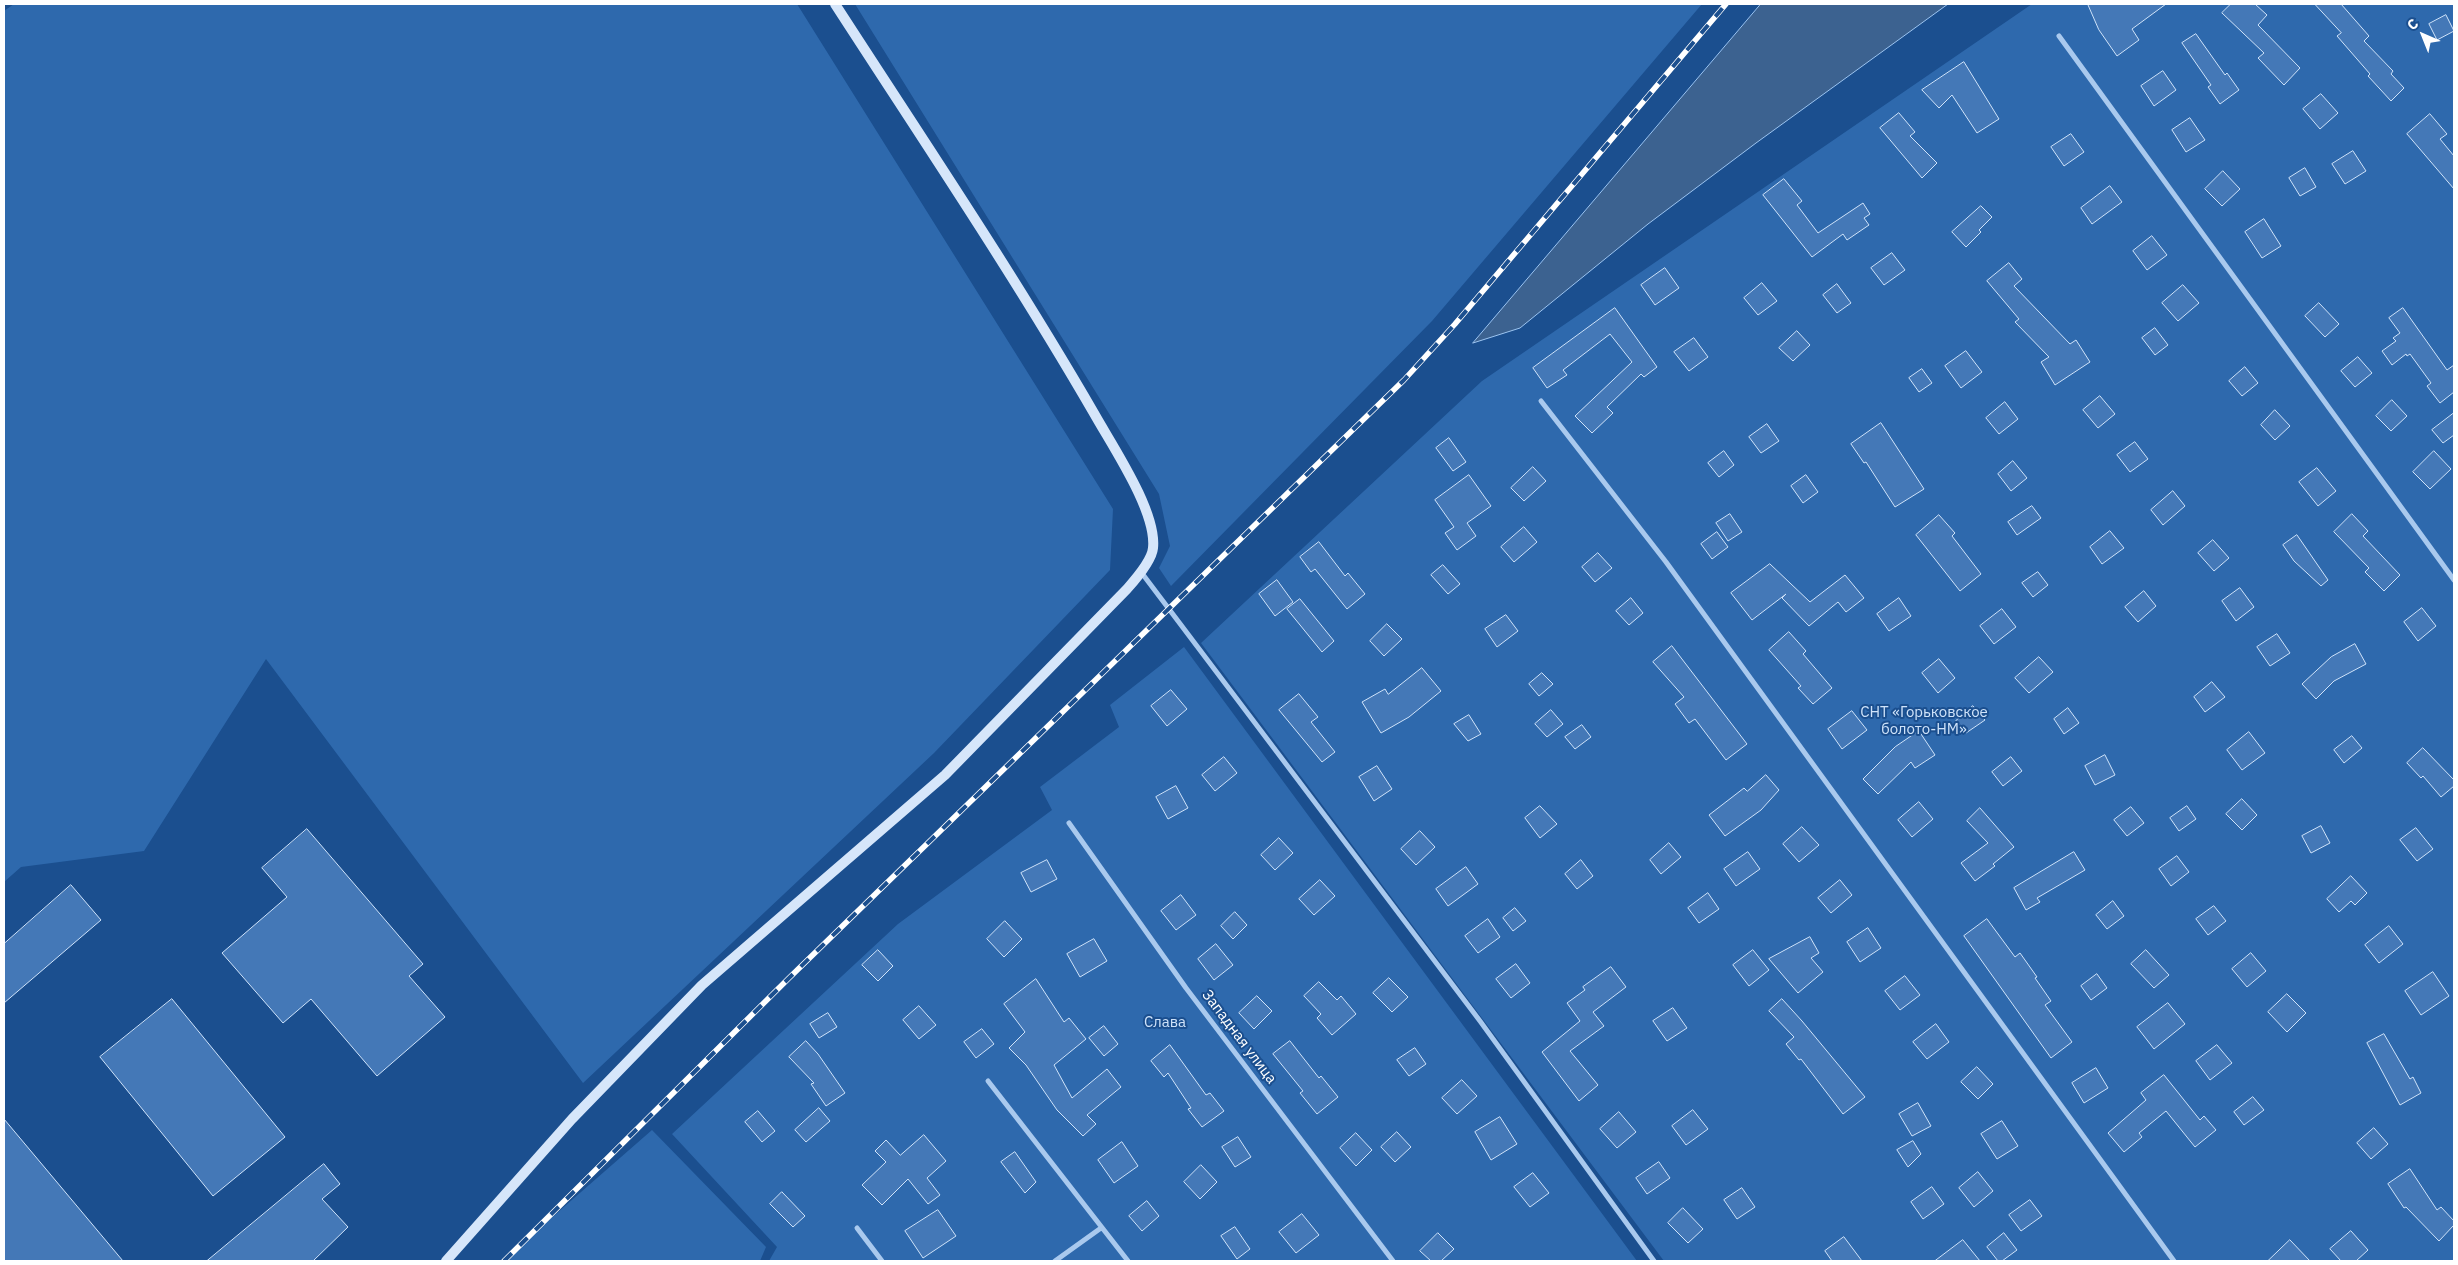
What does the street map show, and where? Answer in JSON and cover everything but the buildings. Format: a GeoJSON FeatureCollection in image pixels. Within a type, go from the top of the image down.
{"type":"FeatureCollection","features":[{"type":"Feature","properties":{"kind":"street"},"geometry":{"type":"LineString","coordinates":[[446,1261],[572,1119],[702,985],[945,776],[1141,572],[1153,549],[1148,514],[1134,484],[1048,334],[835,4]]}},
{"type":"Feature","properties":{"kind":"street"},"geometry":{"type":"LineString","coordinates":[[2059,36],[2454,580]]}},
{"type":"Feature","properties":{"kind":"street"},"geometry":{"type":"LineString","coordinates":[[1541,401],[1666,562],[2174,1261]]}},
{"type":"Feature","properties":{"kind":"street"},"geometry":{"type":"LineString","coordinates":[[1141,572],[1480,1021],[1654,1261]]}},
{"type":"Feature","properties":{"kind":"street","name":"Западная улица"},"geometry":{"type":"LineString","coordinates":[[1069,823],[1186,988],[1393,1261]]}},
{"type":"Feature","properties":{"kind":"street"},"geometry":{"type":"LineString","coordinates":[[988,1081],[1128,1261]]}},
{"type":"Feature","properties":{"kind":"street"},"geometry":{"type":"LineString","coordinates":[[858,1228],[882,1261]]}},
{"type":"Feature","properties":{"kind":"street"},"geometry":{"type":"LineString","coordinates":[[1055,1261],[1101,1228]]}},
{"type":"Feature","properties":{"kind":"green space"},"geometry":{"type":"Polygon","coordinates":[[[14,4],[797,4],[1113,509],[1110,570],[934,753],[583,1083],[266,659],[144,851],[21,867],[4,882],[4,11],[14,4]]]}},
{"type":"Feature","properties":{"kind":"green space"},"geometry":{"type":"Polygon","coordinates":[[[855,4],[1702,4],[1432,321],[1171,586],[1159,568],[1170,546],[1159,494],[855,4]]]}},
{"type":"Feature","properties":{"kind":"green space","name":"СНТ «Горьковское болото-НМ»"},"geometry":{"type":"Polygon","coordinates":[[[2032,4],[2454,4],[2454,1261],[1664,1261],[1201,643],[1482,381],[2032,4]]]}},
{"type":"Feature","properties":{"kind":"green space","name":"Слава"},"geometry":{"type":"Polygon","coordinates":[[[1184,647],[1637,1261],[769,1261],[777,1247],[672,1134],[898,924],[1052,810],[1040,787],[1119,727],[1110,705],[1184,647]]]}},
{"type":"Feature","properties":{"kind":"green space"},"geometry":{"type":"Polygon","coordinates":[[[652,1130],[766,1247],[760,1261],[502,1261],[652,1130]]]}},
{"type":"Feature","properties":{"kind":"shaded area"},"geometry":{"type":"Polygon","coordinates":[[[1761,4],[1948,4],[1648,224],[1520,328],[1473,343],[1761,4]]]}},
{"type":"Feature","properties":{"kind":"railway"},"geometry":{"type":"LineString","coordinates":[[504,1261],[788,979],[1404,380],[1455,324],[1726,4]]}}]}
